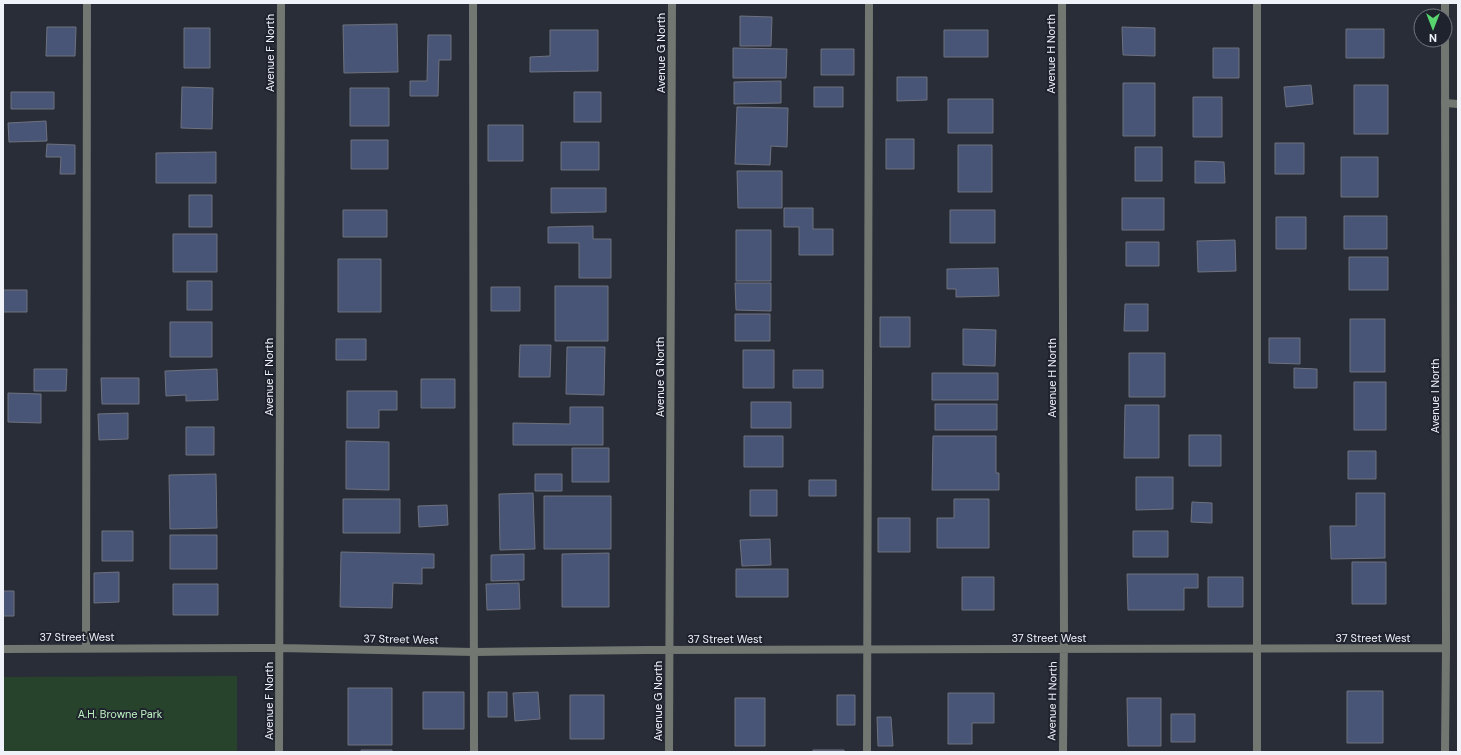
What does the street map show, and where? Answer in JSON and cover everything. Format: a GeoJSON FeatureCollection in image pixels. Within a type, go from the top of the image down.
{"type":"FeatureCollection","features":[{"type":"Feature","properties":{"kind":"street"},"geometry":{"type":"LineString","coordinates":[[86,648],[87,3]]}},
{"type":"Feature","properties":{"kind":"street","name":"Avenue F North"},"geometry":{"type":"LineString","coordinates":[[279,752],[281,3]]}},
{"type":"Feature","properties":{"kind":"street"},"geometry":{"type":"LineString","coordinates":[[473,3],[474,752]]}},
{"type":"Feature","properties":{"kind":"street","name":"Avenue G North"},"geometry":{"type":"LineString","coordinates":[[669,752],[672,3]]}},
{"type":"Feature","properties":{"kind":"street"},"geometry":{"type":"LineString","coordinates":[[867,752],[869,3]]}},
{"type":"Feature","properties":{"kind":"street","name":"Avenue H North"},"geometry":{"type":"LineString","coordinates":[[1062,3],[1063,752]]}},
{"type":"Feature","properties":{"kind":"street"},"geometry":{"type":"LineString","coordinates":[[1257,752],[1258,3]]}},
{"type":"Feature","properties":{"kind":"street","name":"Avenue I North"},"geometry":{"type":"LineString","coordinates":[[1445,48],[1445,752]]}},
{"type":"Feature","properties":{"kind":"street"},"geometry":{"type":"LineString","coordinates":[[1445,103],[1458,104]]}},
{"type":"Feature","properties":{"kind":"street","name":"37 Street West"},"geometry":{"type":"LineString","coordinates":[[3,649],[280,648],[474,652],[1446,648]]}},
{"type":"Feature","properties":{"kind":"green space","name":"A.H. Browne Park"},"geometry":{"type":"Polygon","coordinates":[[[237,676],[237,752],[3,752],[3,677],[237,676]]]}},
{"type":"Feature","properties":{"kind":"building"},"geometry":{"type":"Polygon","coordinates":[[[740,16],[772,17],[771,46],[740,46],[740,16]]]}},
{"type":"Feature","properties":{"kind":"building"},"geometry":{"type":"Polygon","coordinates":[[[397,24],[398,72],[344,73],[343,25],[397,24]]]}},
{"type":"Feature","properties":{"kind":"building"},"geometry":{"type":"Polygon","coordinates":[[[47,27],[76,27],[75,56],[46,56],[47,27]]]}},
{"type":"Feature","properties":{"kind":"building"},"geometry":{"type":"Polygon","coordinates":[[[1122,27],[1155,28],[1155,56],[1123,55],[1122,27]]]}},
{"type":"Feature","properties":{"kind":"building"},"geometry":{"type":"Polygon","coordinates":[[[184,28],[210,28],[210,68],[184,68],[184,28]]]}},
{"type":"Feature","properties":{"kind":"building"},"geometry":{"type":"Polygon","coordinates":[[[1346,29],[1384,29],[1384,58],[1346,58],[1346,29]]]}},
{"type":"Feature","properties":{"kind":"building"},"geometry":{"type":"Polygon","coordinates":[[[550,30],[598,30],[598,71],[530,72],[530,57],[550,56],[550,30]]]}},
{"type":"Feature","properties":{"kind":"building"},"geometry":{"type":"Polygon","coordinates":[[[944,30],[988,30],[988,57],[944,57],[944,30]]]}},
{"type":"Feature","properties":{"kind":"building"},"geometry":{"type":"Polygon","coordinates":[[[428,35],[451,35],[451,60],[439,60],[438,96],[410,96],[410,81],[427,81],[428,35]]]}},
{"type":"Feature","properties":{"kind":"building"},"geometry":{"type":"Polygon","coordinates":[[[733,48],[787,49],[786,78],[733,78],[733,48]]]}},
{"type":"Feature","properties":{"kind":"building"},"geometry":{"type":"Polygon","coordinates":[[[1213,48],[1239,48],[1239,78],[1213,78],[1213,48]]]}},
{"type":"Feature","properties":{"kind":"building"},"geometry":{"type":"Polygon","coordinates":[[[821,49],[854,49],[854,75],[821,75],[821,49]]]}},
{"type":"Feature","properties":{"kind":"building"},"geometry":{"type":"Polygon","coordinates":[[[897,77],[927,77],[927,100],[897,101],[897,77]]]}},
{"type":"Feature","properties":{"kind":"building"},"geometry":{"type":"Polygon","coordinates":[[[781,81],[781,103],[734,104],[734,82],[781,81]]]}},
{"type":"Feature","properties":{"kind":"building"},"geometry":{"type":"Polygon","coordinates":[[[1123,83],[1155,83],[1155,136],[1123,136],[1123,83]]]}},
{"type":"Feature","properties":{"kind":"building"},"geometry":{"type":"Polygon","coordinates":[[[1311,85],[1313,104],[1286,107],[1284,87],[1311,85]]]}},
{"type":"Feature","properties":{"kind":"building"},"geometry":{"type":"Polygon","coordinates":[[[1354,85],[1388,85],[1388,134],[1354,134],[1354,85]]]}},
{"type":"Feature","properties":{"kind":"building"},"geometry":{"type":"Polygon","coordinates":[[[182,87],[213,88],[212,129],[181,128],[182,87]]]}},
{"type":"Feature","properties":{"kind":"building"},"geometry":{"type":"Polygon","coordinates":[[[814,87],[843,87],[843,107],[814,107],[814,87]]]}},
{"type":"Feature","properties":{"kind":"building"},"geometry":{"type":"Polygon","coordinates":[[[350,88],[389,88],[389,126],[350,126],[350,88]]]}},
{"type":"Feature","properties":{"kind":"building"},"geometry":{"type":"Polygon","coordinates":[[[11,92],[54,92],[54,109],[11,109],[11,92]]]}},
{"type":"Feature","properties":{"kind":"building"},"geometry":{"type":"Polygon","coordinates":[[[574,92],[601,92],[601,122],[574,122],[574,92]]]}},
{"type":"Feature","properties":{"kind":"building"},"geometry":{"type":"Polygon","coordinates":[[[1193,97],[1222,97],[1222,137],[1193,137],[1193,97]]]}},
{"type":"Feature","properties":{"kind":"building"},"geometry":{"type":"Polygon","coordinates":[[[948,99],[993,99],[993,133],[948,133],[948,99]]]}},
{"type":"Feature","properties":{"kind":"building"},"geometry":{"type":"Polygon","coordinates":[[[737,107],[788,108],[787,147],[771,146],[770,165],[735,164],[737,107]]]}},
{"type":"Feature","properties":{"kind":"building"},"geometry":{"type":"Polygon","coordinates":[[[46,121],[47,141],[9,142],[8,123],[46,121]]]}},
{"type":"Feature","properties":{"kind":"building"},"geometry":{"type":"Polygon","coordinates":[[[488,125],[523,125],[523,161],[488,161],[488,125]]]}},
{"type":"Feature","properties":{"kind":"building"},"geometry":{"type":"Polygon","coordinates":[[[886,139],[914,139],[914,169],[886,169],[886,139]]]}},
{"type":"Feature","properties":{"kind":"building"},"geometry":{"type":"Polygon","coordinates":[[[351,140],[388,140],[388,169],[351,169],[351,140]]]}},
{"type":"Feature","properties":{"kind":"building"},"geometry":{"type":"Polygon","coordinates":[[[561,142],[599,142],[599,170],[561,170],[561,142]]]}},
{"type":"Feature","properties":{"kind":"building"},"geometry":{"type":"Polygon","coordinates":[[[1275,143],[1304,143],[1304,174],[1275,174],[1275,143]]]}},
{"type":"Feature","properties":{"kind":"building"},"geometry":{"type":"Polygon","coordinates":[[[47,144],[75,145],[75,174],[60,174],[61,157],[46,157],[47,144]]]}},
{"type":"Feature","properties":{"kind":"building"},"geometry":{"type":"Polygon","coordinates":[[[958,145],[992,145],[992,192],[958,192],[958,145]]]}},
{"type":"Feature","properties":{"kind":"building"},"geometry":{"type":"Polygon","coordinates":[[[1135,147],[1162,147],[1162,181],[1135,181],[1135,147]]]}},
{"type":"Feature","properties":{"kind":"building"},"geometry":{"type":"Polygon","coordinates":[[[216,152],[216,183],[156,183],[156,153],[216,152]]]}},
{"type":"Feature","properties":{"kind":"building"},"geometry":{"type":"Polygon","coordinates":[[[1341,157],[1378,157],[1378,197],[1341,197],[1341,157]]]}},
{"type":"Feature","properties":{"kind":"building"},"geometry":{"type":"Polygon","coordinates":[[[1195,161],[1224,162],[1225,183],[1195,183],[1195,161]]]}},
{"type":"Feature","properties":{"kind":"building"},"geometry":{"type":"Polygon","coordinates":[[[737,171],[782,171],[782,208],[738,208],[737,171]]]}},
{"type":"Feature","properties":{"kind":"building"},"geometry":{"type":"Polygon","coordinates":[[[551,188],[606,188],[606,212],[551,213],[551,188]]]}},
{"type":"Feature","properties":{"kind":"building"},"geometry":{"type":"Polygon","coordinates":[[[189,195],[212,195],[212,227],[189,227],[189,195]]]}},
{"type":"Feature","properties":{"kind":"building"},"geometry":{"type":"Polygon","coordinates":[[[1122,198],[1164,198],[1164,230],[1122,230],[1122,198]]]}},
{"type":"Feature","properties":{"kind":"building"},"geometry":{"type":"Polygon","coordinates":[[[784,208],[813,208],[813,229],[833,229],[833,255],[799,255],[799,227],[784,227],[784,208]]]}},
{"type":"Feature","properties":{"kind":"building"},"geometry":{"type":"Polygon","coordinates":[[[343,210],[387,210],[387,237],[343,237],[343,210]]]}},
{"type":"Feature","properties":{"kind":"building"},"geometry":{"type":"Polygon","coordinates":[[[950,210],[995,210],[995,243],[950,243],[950,210]]]}},
{"type":"Feature","properties":{"kind":"building"},"geometry":{"type":"Polygon","coordinates":[[[1344,216],[1387,216],[1387,249],[1344,249],[1344,216]]]}},
{"type":"Feature","properties":{"kind":"building"},"geometry":{"type":"Polygon","coordinates":[[[1276,217],[1306,217],[1306,249],[1276,249],[1276,217]]]}},
{"type":"Feature","properties":{"kind":"building"},"geometry":{"type":"Polygon","coordinates":[[[593,226],[593,239],[611,239],[611,278],[579,278],[579,243],[548,243],[548,227],[593,226]]]}},
{"type":"Feature","properties":{"kind":"building"},"geometry":{"type":"Polygon","coordinates":[[[736,230],[771,230],[771,281],[736,281],[736,230]]]}},
{"type":"Feature","properties":{"kind":"building"},"geometry":{"type":"Polygon","coordinates":[[[173,234],[217,234],[217,272],[173,272],[173,234]]]}},
{"type":"Feature","properties":{"kind":"building"},"geometry":{"type":"Polygon","coordinates":[[[1235,240],[1236,271],[1198,272],[1197,241],[1235,240]]]}},
{"type":"Feature","properties":{"kind":"building"},"geometry":{"type":"Polygon","coordinates":[[[1126,242],[1159,242],[1159,266],[1126,266],[1126,242]]]}},
{"type":"Feature","properties":{"kind":"building"},"geometry":{"type":"Polygon","coordinates":[[[1349,257],[1388,257],[1388,290],[1349,290],[1349,257]]]}},
{"type":"Feature","properties":{"kind":"building"},"geometry":{"type":"Polygon","coordinates":[[[338,259],[381,259],[381,312],[338,312],[338,259]]]}},
{"type":"Feature","properties":{"kind":"building"},"geometry":{"type":"Polygon","coordinates":[[[998,268],[999,296],[956,297],[956,289],[947,289],[947,269],[998,268]]]}},
{"type":"Feature","properties":{"kind":"building"},"geometry":{"type":"Polygon","coordinates":[[[187,281],[212,281],[212,310],[187,310],[187,281]]]}},
{"type":"Feature","properties":{"kind":"building"},"geometry":{"type":"Polygon","coordinates":[[[735,283],[771,283],[771,311],[736,310],[735,283]]]}},
{"type":"Feature","properties":{"kind":"building"},"geometry":{"type":"Polygon","coordinates":[[[555,286],[608,286],[608,341],[555,341],[555,286]]]}},
{"type":"Feature","properties":{"kind":"building"},"geometry":{"type":"Polygon","coordinates":[[[491,287],[520,287],[520,311],[491,311],[491,287]]]}},
{"type":"Feature","properties":{"kind":"building"},"geometry":{"type":"Polygon","coordinates":[[[3,290],[27,290],[27,312],[3,312],[3,290]]]}},
{"type":"Feature","properties":{"kind":"building"},"geometry":{"type":"Polygon","coordinates":[[[1125,304],[1148,304],[1148,331],[1124,331],[1125,304]]]}},
{"type":"Feature","properties":{"kind":"building"},"geometry":{"type":"Polygon","coordinates":[[[735,314],[770,314],[770,341],[735,341],[735,314]]]}},
{"type":"Feature","properties":{"kind":"building"},"geometry":{"type":"Polygon","coordinates":[[[880,317],[910,317],[910,347],[880,347],[880,317]]]}},
{"type":"Feature","properties":{"kind":"building"},"geometry":{"type":"Polygon","coordinates":[[[1350,319],[1385,319],[1385,372],[1350,372],[1350,319]]]}},
{"type":"Feature","properties":{"kind":"building"},"geometry":{"type":"Polygon","coordinates":[[[170,322],[212,322],[212,357],[170,357],[170,322]]]}},
{"type":"Feature","properties":{"kind":"building"},"geometry":{"type":"Polygon","coordinates":[[[963,329],[996,330],[995,366],[963,365],[963,329]]]}},
{"type":"Feature","properties":{"kind":"building"},"geometry":{"type":"Polygon","coordinates":[[[1269,338],[1300,338],[1300,364],[1269,363],[1269,338]]]}},
{"type":"Feature","properties":{"kind":"building"},"geometry":{"type":"Polygon","coordinates":[[[336,339],[366,339],[366,360],[336,360],[336,339]]]}},
{"type":"Feature","properties":{"kind":"building"},"geometry":{"type":"Polygon","coordinates":[[[520,345],[551,345],[550,377],[519,377],[520,345]]]}},
{"type":"Feature","properties":{"kind":"building"},"geometry":{"type":"Polygon","coordinates":[[[567,347],[605,347],[604,395],[566,394],[567,347]]]}},
{"type":"Feature","properties":{"kind":"building"},"geometry":{"type":"Polygon","coordinates":[[[743,350],[774,350],[774,388],[743,388],[743,350]]]}},
{"type":"Feature","properties":{"kind":"building"},"geometry":{"type":"Polygon","coordinates":[[[1129,353],[1165,353],[1165,397],[1129,397],[1129,353]]]}},
{"type":"Feature","properties":{"kind":"building"},"geometry":{"type":"Polygon","coordinates":[[[1294,368],[1317,369],[1317,388],[1294,388],[1294,368]]]}},
{"type":"Feature","properties":{"kind":"building"},"geometry":{"type":"Polygon","coordinates":[[[34,369],[67,369],[66,391],[34,391],[34,369]]]}},
{"type":"Feature","properties":{"kind":"building"},"geometry":{"type":"Polygon","coordinates":[[[217,369],[218,400],[186,401],[186,395],[166,396],[165,371],[217,369]]]}},
{"type":"Feature","properties":{"kind":"building"},"geometry":{"type":"Polygon","coordinates":[[[793,370],[823,370],[823,388],[793,388],[793,370]]]}},
{"type":"Feature","properties":{"kind":"building"},"geometry":{"type":"Polygon","coordinates":[[[932,373],[998,373],[998,400],[932,400],[932,373]]]}},
{"type":"Feature","properties":{"kind":"building"},"geometry":{"type":"Polygon","coordinates":[[[101,378],[139,378],[139,404],[102,404],[101,378]]]}},
{"type":"Feature","properties":{"kind":"building"},"geometry":{"type":"Polygon","coordinates":[[[421,379],[455,379],[455,408],[421,408],[421,379]]]}},
{"type":"Feature","properties":{"kind":"building"},"geometry":{"type":"Polygon","coordinates":[[[1354,382],[1386,382],[1386,430],[1354,430],[1354,382]]]}},
{"type":"Feature","properties":{"kind":"building"},"geometry":{"type":"Polygon","coordinates":[[[347,391],[397,391],[397,410],[379,410],[379,428],[347,428],[347,391]]]}},
{"type":"Feature","properties":{"kind":"building"},"geometry":{"type":"Polygon","coordinates":[[[8,393],[41,394],[41,423],[8,422],[8,393]]]}},
{"type":"Feature","properties":{"kind":"building"},"geometry":{"type":"Polygon","coordinates":[[[751,402],[791,402],[791,428],[751,428],[751,402]]]}},
{"type":"Feature","properties":{"kind":"building"},"geometry":{"type":"Polygon","coordinates":[[[935,404],[997,404],[997,430],[935,430],[935,404]]]}},
{"type":"Feature","properties":{"kind":"building"},"geometry":{"type":"Polygon","coordinates":[[[1125,405],[1159,405],[1159,458],[1124,458],[1125,405]]]}},
{"type":"Feature","properties":{"kind":"building"},"geometry":{"type":"Polygon","coordinates":[[[570,407],[603,407],[603,445],[513,445],[513,423],[570,424],[570,407]]]}},
{"type":"Feature","properties":{"kind":"building"},"geometry":{"type":"Polygon","coordinates":[[[128,413],[128,439],[99,440],[98,414],[128,413]]]}},
{"type":"Feature","properties":{"kind":"building"},"geometry":{"type":"Polygon","coordinates":[[[186,427],[214,427],[214,455],[186,455],[186,427]]]}},
{"type":"Feature","properties":{"kind":"building"},"geometry":{"type":"Polygon","coordinates":[[[1189,435],[1221,435],[1221,466],[1189,466],[1189,435]]]}},
{"type":"Feature","properties":{"kind":"building"},"geometry":{"type":"Polygon","coordinates":[[[744,436],[783,436],[783,467],[744,467],[744,436]]]}},
{"type":"Feature","properties":{"kind":"building"},"geometry":{"type":"Polygon","coordinates":[[[933,436],[996,436],[996,473],[999,473],[999,490],[932,490],[933,436]]]}},
{"type":"Feature","properties":{"kind":"building"},"geometry":{"type":"Polygon","coordinates":[[[346,441],[389,442],[389,490],[346,489],[346,441]]]}},
{"type":"Feature","properties":{"kind":"building"},"geometry":{"type":"Polygon","coordinates":[[[572,448],[609,448],[609,482],[572,482],[572,448]]]}},
{"type":"Feature","properties":{"kind":"building"},"geometry":{"type":"Polygon","coordinates":[[[1348,451],[1376,451],[1376,479],[1348,479],[1348,451]]]}},
{"type":"Feature","properties":{"kind":"building"},"geometry":{"type":"Polygon","coordinates":[[[216,474],[217,528],[170,529],[169,475],[216,474]]]}},
{"type":"Feature","properties":{"kind":"building"},"geometry":{"type":"Polygon","coordinates":[[[535,474],[562,474],[562,491],[535,491],[535,474]]]}},
{"type":"Feature","properties":{"kind":"building"},"geometry":{"type":"Polygon","coordinates":[[[1136,477],[1173,477],[1173,509],[1136,510],[1136,477]]]}},
{"type":"Feature","properties":{"kind":"building"},"geometry":{"type":"Polygon","coordinates":[[[809,480],[836,480],[836,496],[809,496],[809,480]]]}},
{"type":"Feature","properties":{"kind":"building"},"geometry":{"type":"Polygon","coordinates":[[[750,490],[777,490],[777,516],[750,516],[750,490]]]}},
{"type":"Feature","properties":{"kind":"building"},"geometry":{"type":"Polygon","coordinates":[[[533,493],[535,549],[500,550],[499,494],[533,493]]]}},
{"type":"Feature","properties":{"kind":"building"},"geometry":{"type":"Polygon","coordinates":[[[1356,493],[1385,493],[1385,558],[1331,559],[1330,526],[1356,526],[1356,493]]]}},
{"type":"Feature","properties":{"kind":"building"},"geometry":{"type":"Polygon","coordinates":[[[544,496],[611,496],[611,549],[544,549],[544,496]]]}},
{"type":"Feature","properties":{"kind":"building"},"geometry":{"type":"Polygon","coordinates":[[[343,499],[400,499],[400,533],[343,533],[343,499]]]}},
{"type":"Feature","properties":{"kind":"building"},"geometry":{"type":"Polygon","coordinates":[[[954,499],[989,499],[989,548],[937,548],[937,518],[954,518],[954,499]]]}},
{"type":"Feature","properties":{"kind":"building"},"geometry":{"type":"Polygon","coordinates":[[[1192,502],[1212,503],[1212,523],[1191,522],[1192,502]]]}},
{"type":"Feature","properties":{"kind":"building"},"geometry":{"type":"Polygon","coordinates":[[[447,505],[448,525],[419,527],[418,506],[447,505]]]}},
{"type":"Feature","properties":{"kind":"building"},"geometry":{"type":"Polygon","coordinates":[[[878,518],[910,518],[910,552],[878,552],[878,518]]]}},
{"type":"Feature","properties":{"kind":"building"},"geometry":{"type":"Polygon","coordinates":[[[102,531],[133,531],[133,561],[102,561],[102,531]]]}},
{"type":"Feature","properties":{"kind":"building"},"geometry":{"type":"Polygon","coordinates":[[[1133,531],[1168,531],[1168,557],[1133,557],[1133,531]]]}},
{"type":"Feature","properties":{"kind":"building"},"geometry":{"type":"Polygon","coordinates":[[[170,535],[217,535],[217,569],[170,569],[170,535]]]}},
{"type":"Feature","properties":{"kind":"building"},"geometry":{"type":"Polygon","coordinates":[[[770,539],[771,565],[742,566],[740,540],[770,539]]]}},
{"type":"Feature","properties":{"kind":"building"},"geometry":{"type":"Polygon","coordinates":[[[341,552],[434,554],[434,568],[422,568],[422,584],[393,583],[392,608],[340,607],[341,552]]]}},
{"type":"Feature","properties":{"kind":"building"},"geometry":{"type":"Polygon","coordinates":[[[609,553],[609,607],[562,607],[562,554],[609,553]]]}},
{"type":"Feature","properties":{"kind":"building"},"geometry":{"type":"Polygon","coordinates":[[[524,554],[524,580],[491,581],[491,555],[524,554]]]}},
{"type":"Feature","properties":{"kind":"building"},"geometry":{"type":"Polygon","coordinates":[[[1352,562],[1386,562],[1386,604],[1352,604],[1352,562]]]}},
{"type":"Feature","properties":{"kind":"building"},"geometry":{"type":"Polygon","coordinates":[[[736,569],[788,569],[788,597],[736,597],[736,569]]]}},
{"type":"Feature","properties":{"kind":"building"},"geometry":{"type":"Polygon","coordinates":[[[119,572],[119,602],[94,603],[94,573],[119,572]]]}},
{"type":"Feature","properties":{"kind":"building"},"geometry":{"type":"Polygon","coordinates":[[[1127,574],[1198,574],[1198,588],[1184,588],[1184,610],[1128,610],[1127,574]]]}},
{"type":"Feature","properties":{"kind":"building"},"geometry":{"type":"Polygon","coordinates":[[[962,577],[994,577],[994,610],[962,610],[962,577]]]}},
{"type":"Feature","properties":{"kind":"building"},"geometry":{"type":"Polygon","coordinates":[[[1208,577],[1243,577],[1243,607],[1208,607],[1208,577]]]}},
{"type":"Feature","properties":{"kind":"building"},"geometry":{"type":"Polygon","coordinates":[[[519,583],[520,609],[487,610],[486,584],[519,583]]]}},
{"type":"Feature","properties":{"kind":"building"},"geometry":{"type":"Polygon","coordinates":[[[173,584],[218,584],[218,615],[173,615],[173,584]]]}},
{"type":"Feature","properties":{"kind":"building"},"geometry":{"type":"Polygon","coordinates":[[[3,591],[14,591],[14,616],[3,616],[3,591]]]}},
{"type":"Feature","properties":{"kind":"building"},"geometry":{"type":"Polygon","coordinates":[[[348,688],[392,688],[392,745],[348,745],[348,688]]]}},
{"type":"Feature","properties":{"kind":"building"},"geometry":{"type":"Polygon","coordinates":[[[1347,691],[1383,691],[1383,743],[1347,743],[1347,691]]]}},
{"type":"Feature","properties":{"kind":"building"},"geometry":{"type":"Polygon","coordinates":[[[423,692],[464,692],[464,729],[423,729],[423,692]]]}},
{"type":"Feature","properties":{"kind":"building"},"geometry":{"type":"Polygon","coordinates":[[[488,692],[507,692],[507,717],[488,717],[488,692]]]}},
{"type":"Feature","properties":{"kind":"building"},"geometry":{"type":"Polygon","coordinates":[[[538,692],[540,719],[515,721],[513,693],[538,692]]]}},
{"type":"Feature","properties":{"kind":"building"},"geometry":{"type":"Polygon","coordinates":[[[948,693],[994,693],[994,723],[972,723],[972,744],[948,744],[948,693]]]}},
{"type":"Feature","properties":{"kind":"building"},"geometry":{"type":"Polygon","coordinates":[[[570,695],[604,695],[604,739],[570,739],[570,695]]]}},
{"type":"Feature","properties":{"kind":"building"},"geometry":{"type":"Polygon","coordinates":[[[837,695],[855,695],[855,725],[837,725],[837,695]]]}},
{"type":"Feature","properties":{"kind":"building"},"geometry":{"type":"Polygon","coordinates":[[[735,698],[765,698],[765,746],[735,746],[735,698]]]}},
{"type":"Feature","properties":{"kind":"building"},"geometry":{"type":"Polygon","coordinates":[[[1127,698],[1161,698],[1161,746],[1128,746],[1127,698]]]}},
{"type":"Feature","properties":{"kind":"building"},"geometry":{"type":"Polygon","coordinates":[[[1171,714],[1195,714],[1195,742],[1171,742],[1171,714]]]}},
{"type":"Feature","properties":{"kind":"building"},"geometry":{"type":"Polygon","coordinates":[[[877,717],[891,717],[893,746],[878,746],[877,717]]]}},
{"type":"Feature","properties":{"kind":"building"},"geometry":{"type":"Polygon","coordinates":[[[361,750],[392,750],[392,752],[361,752],[361,750]]]}},
{"type":"Feature","properties":{"kind":"building"},"geometry":{"type":"Polygon","coordinates":[[[813,750],[844,750],[844,752],[813,752],[813,750]]]}}]}
